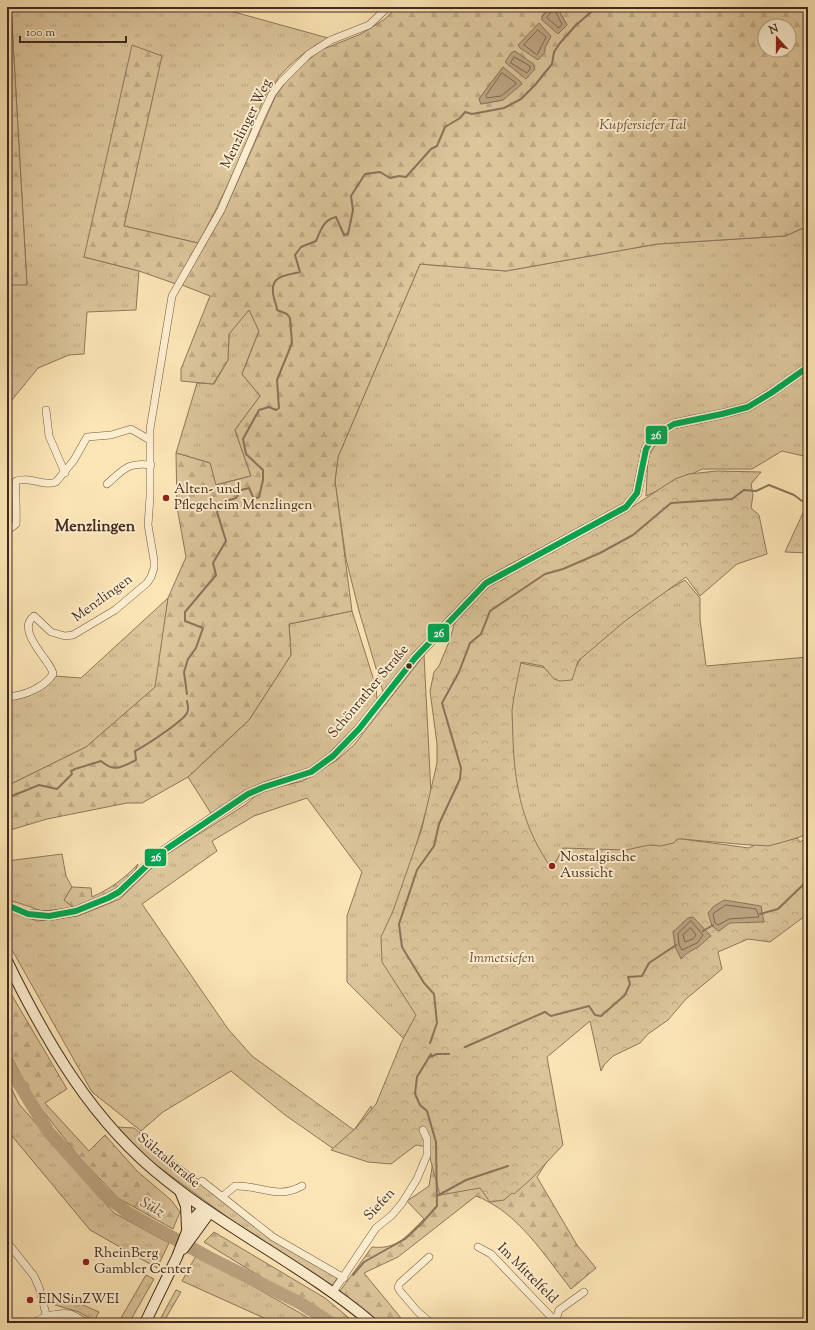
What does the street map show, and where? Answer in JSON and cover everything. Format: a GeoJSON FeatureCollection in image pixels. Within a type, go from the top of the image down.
{"type":"FeatureCollection","features":[{"type":"Feature","properties":{"kind":"main road","name":"Sülztalstraße"},"geometry":{"type":"LineString","coordinates":[[7,962],[61,1060],[92,1105],[126,1145],[180,1191],[333,1292],[372,1323]]}},
{"type":"Feature","properties":{"kind":"main road"},"geometry":{"type":"LineString","coordinates":[[180,1191],[186,1206],[192,1230]]}},
{"type":"Feature","properties":{"kind":"main road"},"geometry":{"type":"LineString","coordinates":[[144,1323],[192,1230],[196,1216],[209,1211]]}},
{"type":"Feature","properties":{"kind":"street","name":"Menzlinger Weg"},"geometry":{"type":"LineString","coordinates":[[184,274],[221,210],[262,115],[272,94],[281,82],[309,54],[331,40],[369,26],[388,7]]}},
{"type":"Feature","properties":{"kind":"street","name":"Menzlingen"},"geometry":{"type":"LineString","coordinates":[[7,697],[27,692],[38,687],[46,682],[53,674],[50,665],[40,654],[32,637],[28,624],[30,618],[34,616],[51,632],[58,635],[73,635],[115,610],[147,583],[151,577],[154,568],[148,525],[151,465],[150,440],[169,308],[177,286],[184,274]]}},
{"type":"Feature","properties":{"kind":"street","name":"Schönrather Straße"},"geometry":{"type":"LineString","coordinates":[[7,905],[28,914],[49,916],[76,911],[108,898],[119,892],[159,854],[248,794],[264,787],[299,777],[317,769],[333,756],[359,729],[415,658],[486,583],[626,507],[632,501],[640,483],[646,449],[658,434],[674,424],[748,407],[808,367]]}},
{"type":"Feature","properties":{"kind":"street"},"geometry":{"type":"LineString","coordinates":[[46,410],[49,436],[65,473]]}},
{"type":"Feature","properties":{"kind":"street"},"geometry":{"type":"LineString","coordinates":[[7,531],[16,524],[17,500],[14,485],[16,481],[28,479],[50,484],[60,479],[74,460],[84,441],[90,436],[111,435],[131,429],[150,440]]}},
{"type":"Feature","properties":{"kind":"street"},"geometry":{"type":"LineString","coordinates":[[107,484],[124,469],[136,463],[151,465]]}},
{"type":"Feature","properties":{"kind":"street","name":"Siefen"},"geometry":{"type":"LineString","coordinates":[[333,1292],[344,1278],[376,1228],[392,1215],[402,1203],[417,1179],[427,1156],[427,1139],[423,1130]]}},
{"type":"Feature","properties":{"kind":"street","name":"Sülztalstraße"},"geometry":{"type":"LineString","coordinates":[[202,1181],[223,1196],[273,1237],[344,1278]]}},
{"type":"Feature","properties":{"kind":"street"},"geometry":{"type":"LineString","coordinates":[[223,1196],[235,1186],[282,1193],[293,1192],[302,1186]]}},
{"type":"Feature","properties":{"kind":"street"},"geometry":{"type":"LineString","coordinates":[[7,1242],[34,1276],[51,1317],[69,1323]]}},
{"type":"Feature","properties":{"kind":"street","name":"Im Mittelfeld"},"geometry":{"type":"LineString","coordinates":[[478,1247],[491,1254],[555,1322]]}},
{"type":"Feature","properties":{"kind":"street"},"geometry":{"type":"LineString","coordinates":[[429,1257],[400,1283],[398,1287],[418,1312],[431,1323]]}},
{"type":"Feature","properties":{"kind":"street"},"geometry":{"type":"LineString","coordinates":[[555,1322],[559,1310],[584,1292]]}},
{"type":"Feature","properties":{"kind":"street"},"geometry":{"type":"LineString","coordinates":[[36,1323],[51,1317],[70,1315],[84,1323]]}},
{"type":"Feature","properties":{"kind":"green space"},"geometry":{"type":"Polygon","coordinates":[[[7,7],[11,7],[27,285],[7,285],[7,7]]]}},
{"type":"Feature","properties":{"kind":"green space"},"geometry":{"type":"Polygon","coordinates":[[[11,7],[235,7],[234,12],[328,38],[294,61],[279,76],[267,93],[230,180],[198,243],[124,226],[161,56],[84,257],[139,271],[136,310],[87,312],[84,354],[69,355],[38,368],[7,406],[7,285],[27,284],[11,7]]]}},
{"type":"Feature","properties":{"kind":"green space","name":"Kupfersiefer Tal"},"geometry":{"type":"Polygon","coordinates":[[[396,7],[551,7],[542,16],[567,25],[557,7],[808,7],[808,226],[785,236],[657,244],[506,271],[420,264],[338,457],[335,481],[352,611],[289,624],[291,655],[249,720],[188,777],[142,803],[127,803],[47,819],[7,831],[7,786],[86,747],[155,687],[168,598],[186,557],[177,507],[176,453],[210,463],[216,485],[251,476],[235,430],[260,396],[242,374],[259,331],[249,310],[229,334],[228,360],[213,384],[181,381],[181,369],[210,296],[182,285],[224,212],[276,95],[293,72],[321,50],[361,34],[385,19],[396,7]],[[503,67],[479,99],[481,104],[503,100],[503,67]]]}},
{"type":"Feature","properties":{"kind":"green space"},"geometry":{"type":"Polygon","coordinates":[[[132,45],[162,56],[124,226],[198,243],[176,284],[139,271],[84,257],[132,45]]]}},
{"type":"Feature","properties":{"kind":"green space"},"geometry":{"type":"Polygon","coordinates":[[[808,226],[808,363],[787,379],[745,404],[658,430],[633,492],[625,503],[496,572],[383,692],[359,611],[346,559],[335,481],[338,457],[420,264],[506,271],[657,244],[785,236],[808,226]]]}},
{"type":"Feature","properties":{"kind":"green space"},"geometry":{"type":"Polygon","coordinates":[[[249,309],[259,331],[242,374],[260,396],[235,430],[251,476],[215,485],[210,463],[176,453],[197,383],[214,384],[228,360],[229,334],[249,309]]]}},
{"type":"Feature","properties":{"kind":"green space"},"geometry":{"type":"Polygon","coordinates":[[[808,371],[808,457],[782,451],[752,469],[702,469],[646,496],[648,457],[661,436],[675,428],[750,410],[808,371]]]}},
{"type":"Feature","properties":{"kind":"green space","name":"Immetsiefen"},"geometry":{"type":"Polygon","coordinates":[[[717,471],[761,472],[751,484],[753,495],[751,508],[759,515],[767,554],[737,564],[700,596],[686,577],[625,621],[578,661],[572,680],[560,681],[554,679],[543,666],[521,662],[512,710],[514,758],[522,808],[534,838],[552,869],[563,848],[626,850],[649,845],[660,846],[674,843],[677,839],[682,839],[749,848],[755,845],[769,846],[797,838],[800,842],[808,837],[808,922],[805,916],[770,942],[748,939],[718,952],[722,969],[686,999],[668,1020],[648,1034],[640,1043],[613,1056],[604,1065],[601,1071],[590,1021],[547,1057],[563,1145],[531,1179],[514,1194],[512,1193],[504,1200],[490,1202],[480,1188],[440,1195],[427,1147],[416,1145],[391,1164],[368,1162],[331,1150],[357,1127],[376,1104],[402,1041],[416,1015],[382,962],[381,937],[393,911],[422,828],[437,763],[437,744],[430,691],[434,672],[439,666],[455,622],[486,588],[623,513],[675,479],[689,474],[717,471]]]}},
{"type":"Feature","properties":{"kind":"green space"},"geometry":{"type":"Polygon","coordinates":[[[808,502],[808,553],[785,552],[808,502]]]}},
{"type":"Feature","properties":{"kind":"green space"},"geometry":{"type":"Polygon","coordinates":[[[685,580],[700,598],[700,619],[706,666],[808,657],[808,834],[772,847],[681,839],[630,947],[519,1046],[547,1059],[560,1146],[546,1163],[511,1149],[438,1130],[338,1152],[285,1115],[231,1071],[163,1112],[141,1131],[92,1092],[7,941],[7,908],[37,921],[78,916],[120,899],[164,856],[245,805],[261,791],[303,781],[337,760],[354,745],[424,655],[431,793],[413,857],[421,1019],[408,1043],[347,982],[347,916],[362,872],[307,798],[254,816],[212,841],[217,851],[142,904],[228,1029],[252,1056],[354,1130],[371,1106],[384,1139],[514,777],[511,714],[515,662],[572,673],[583,655],[641,606],[685,580]]]}},
{"type":"Feature","properties":{"kind":"green space"},"geometry":{"type":"Polygon","coordinates":[[[168,598],[156,687],[86,747],[7,786],[7,699],[27,695],[40,690],[46,686],[54,676],[81,678],[168,598]]]}},
{"type":"Feature","properties":{"kind":"green space"},"geometry":{"type":"Polygon","coordinates":[[[352,611],[376,687],[377,700],[364,718],[340,745],[323,760],[308,769],[260,784],[212,815],[188,777],[249,720],[291,655],[289,624],[352,611]]]}},
{"type":"Feature","properties":{"kind":"green space"},"geometry":{"type":"Polygon","coordinates":[[[62,854],[66,876],[72,887],[64,900],[74,908],[42,911],[7,899],[7,861],[62,854]]]}},
{"type":"Feature","properties":{"kind":"green space"},"geometry":{"type":"Polygon","coordinates":[[[138,864],[127,881],[103,897],[74,908],[64,900],[72,887],[91,888],[92,897],[99,894],[111,887],[138,864]]]}},
{"type":"Feature","properties":{"kind":"green space"},"geometry":{"type":"Polygon","coordinates":[[[7,987],[67,1089],[45,1103],[89,1151],[105,1135],[137,1171],[171,1200],[180,1212],[173,1229],[118,1198],[80,1158],[35,1101],[7,1049],[7,987]]]}},
{"type":"Feature","properties":{"kind":"green space"},"geometry":{"type":"Polygon","coordinates":[[[7,1079],[19,1104],[114,1213],[169,1243],[157,1268],[90,1230],[7,1130],[7,1079]]]}},
{"type":"Feature","properties":{"kind":"green space"},"geometry":{"type":"Polygon","coordinates":[[[117,1127],[134,1128],[270,1237],[339,1276],[332,1285],[241,1227],[152,1162],[117,1127]]]}},
{"type":"Feature","properties":{"kind":"green space"},"geometry":{"type":"Polygon","coordinates":[[[438,1130],[511,1149],[546,1163],[537,1177],[577,1245],[596,1268],[571,1289],[540,1249],[517,1223],[505,1212],[476,1196],[398,1257],[364,1273],[405,1323],[377,1323],[340,1291],[372,1247],[389,1246],[395,1244],[407,1236],[424,1219],[407,1201],[429,1186],[438,1130]]]}},
{"type":"Feature","properties":{"kind":"green space"},"geometry":{"type":"Polygon","coordinates":[[[214,1232],[325,1298],[355,1323],[327,1323],[295,1298],[204,1242],[214,1232]]]}},
{"type":"Feature","properties":{"kind":"green space"},"geometry":{"type":"Polygon","coordinates":[[[197,1254],[307,1317],[312,1323],[275,1323],[182,1281],[197,1254]]]}},
{"type":"Feature","properties":{"kind":"green space"},"geometry":{"type":"Polygon","coordinates":[[[146,1275],[154,1279],[129,1323],[118,1323],[146,1275]]]}},
{"type":"Feature","properties":{"kind":"green space"},"geometry":{"type":"Polygon","coordinates":[[[176,1290],[181,1292],[163,1323],[158,1323],[176,1290]]]}},
{"type":"Feature","properties":{"kind":"green space"},"geometry":{"type":"Polygon","coordinates":[[[60,1295],[99,1312],[94,1321],[79,1312],[52,1304],[50,1300],[60,1295]]]}},
{"type":"Feature","properties":{"kind":"water"},"geometry":{"type":"Polygon","coordinates":[[[551,7],[557,7],[567,25],[558,34],[542,20],[542,17],[551,7]]]}},
{"type":"Feature","properties":{"kind":"water"},"geometry":{"type":"Polygon","coordinates":[[[539,23],[551,36],[545,48],[545,52],[538,60],[518,45],[539,23]]]}},
{"type":"Feature","properties":{"kind":"water"},"geometry":{"type":"Polygon","coordinates":[[[515,51],[533,64],[535,69],[526,79],[505,62],[511,53],[515,51]]]}},
{"type":"Feature","properties":{"kind":"water"},"geometry":{"type":"Polygon","coordinates":[[[503,67],[522,84],[503,100],[481,104],[479,99],[503,67]]]}},
{"type":"Feature","properties":{"kind":"water"},"geometry":{"type":"Polygon","coordinates":[[[724,900],[761,906],[764,922],[730,923],[719,931],[712,926],[708,913],[713,907],[724,900]]]}},
{"type":"Feature","properties":{"kind":"water"},"geometry":{"type":"Polygon","coordinates":[[[693,917],[711,936],[700,946],[681,959],[675,946],[673,932],[688,918],[693,917]]]}},
{"type":"Feature","properties":{"kind":"waterway"},"geometry":{"type":"LineString","coordinates":[[187,694],[184,672],[188,659],[196,648],[203,628],[185,621],[185,612],[216,575],[213,563],[226,541],[217,512],[220,503],[236,498],[241,490],[249,488],[254,499],[259,497],[263,480],[263,470],[246,454],[243,439],[259,410],[269,407],[276,410],[279,408],[277,380],[292,343],[290,318],[287,314],[277,310],[273,285],[279,278],[300,272],[295,255],[301,247],[316,241],[321,229],[328,220],[336,217],[344,235],[348,234],[353,210],[351,196],[365,174],[380,172],[390,178],[399,176],[406,177],[431,149],[437,146],[445,127],[460,118],[465,112],[472,114],[504,108],[521,99],[552,64],[554,52],[560,43],[576,25],[597,7]]}},
{"type":"Feature","properties":{"kind":"waterway","name":"Immetsiefen"},"geometry":{"type":"LineString","coordinates":[[430,1043],[437,1023],[434,994],[424,983],[402,947],[399,924],[417,870],[434,846],[439,824],[460,779],[461,768],[442,703],[459,672],[470,643],[481,634],[490,611],[545,574],[563,569],[600,553],[633,535],[671,503],[732,499],[744,490],[756,491],[769,485],[794,495],[802,501]]}},
{"type":"Feature","properties":{"kind":"waterway"},"geometry":{"type":"LineString","coordinates":[[7,798],[39,785],[57,789],[72,774],[71,771],[101,761],[110,767],[118,768],[136,760],[135,751],[163,734],[184,717],[188,710],[187,701]]}},
{"type":"Feature","properties":{"kind":"waterway"},"geometry":{"type":"LineString","coordinates":[[760,914],[778,909],[808,880]]}},
{"type":"Feature","properties":{"kind":"waterway"},"geometry":{"type":"LineString","coordinates":[[703,931],[713,925]]}},
{"type":"Feature","properties":{"kind":"waterway"},"geometry":{"type":"LineString","coordinates":[[465,1047],[545,1012],[551,1016],[589,1006],[595,1015],[601,1016],[625,995],[630,984],[628,977],[642,976],[649,963],[676,945]]}},
{"type":"Feature","properties":{"kind":"waterway","name":"Immetsiefen"},"geometry":{"type":"LineString","coordinates":[[353,1275],[364,1262],[405,1239],[437,1206],[436,1142],[427,1111],[420,1105],[415,1094],[417,1077],[431,1054]]}},
{"type":"Feature","properties":{"kind":"waterway"},"geometry":{"type":"LineString","coordinates":[[430,1057],[437,1054],[449,1054]]}},
{"type":"Feature","properties":{"kind":"waterway","name":"Sülz"},"geometry":{"type":"LineString","coordinates":[[7,1064],[48,1131],[104,1194],[128,1213],[208,1257],[300,1303],[331,1323]]}},
{"type":"Feature","properties":{"kind":"waterway"},"geometry":{"type":"LineString","coordinates":[[437,1196],[466,1180],[508,1166]]}},
{"type":"Feature","properties":{"kind":"transit line","name":"26"},"geometry":{"type":"LineString","coordinates":[[7,905],[28,914],[49,916],[76,911],[108,898],[119,892],[159,854],[248,794],[264,787],[311,772],[333,756],[359,729],[415,658],[486,583],[626,507],[637,493],[646,449],[657,434],[674,424],[748,407],[808,367]]}},
{"type":"Feature","properties":{"kind":"place","name":"Alten- und Pflegeheim Menzlingen"},"geometry":{"type":"Point","coordinates":[166,498]}},
{"type":"Feature","properties":{"kind":"place","name":"Nostalgische Aussicht"},"geometry":{"type":"Point","coordinates":[552,866]}},
{"type":"Feature","properties":{"kind":"place","name":"RheinBerg Gambler Center"},"geometry":{"type":"Point","coordinates":[86,1262]}},
{"type":"Feature","properties":{"kind":"place","name":"EINSinZWEI"},"geometry":{"type":"Point","coordinates":[30,1300]}},
{"type":"Feature","properties":{"kind":"district","name":"Menzlingen"},"geometry":{"type":"Point","coordinates":[95,527]}}]}
